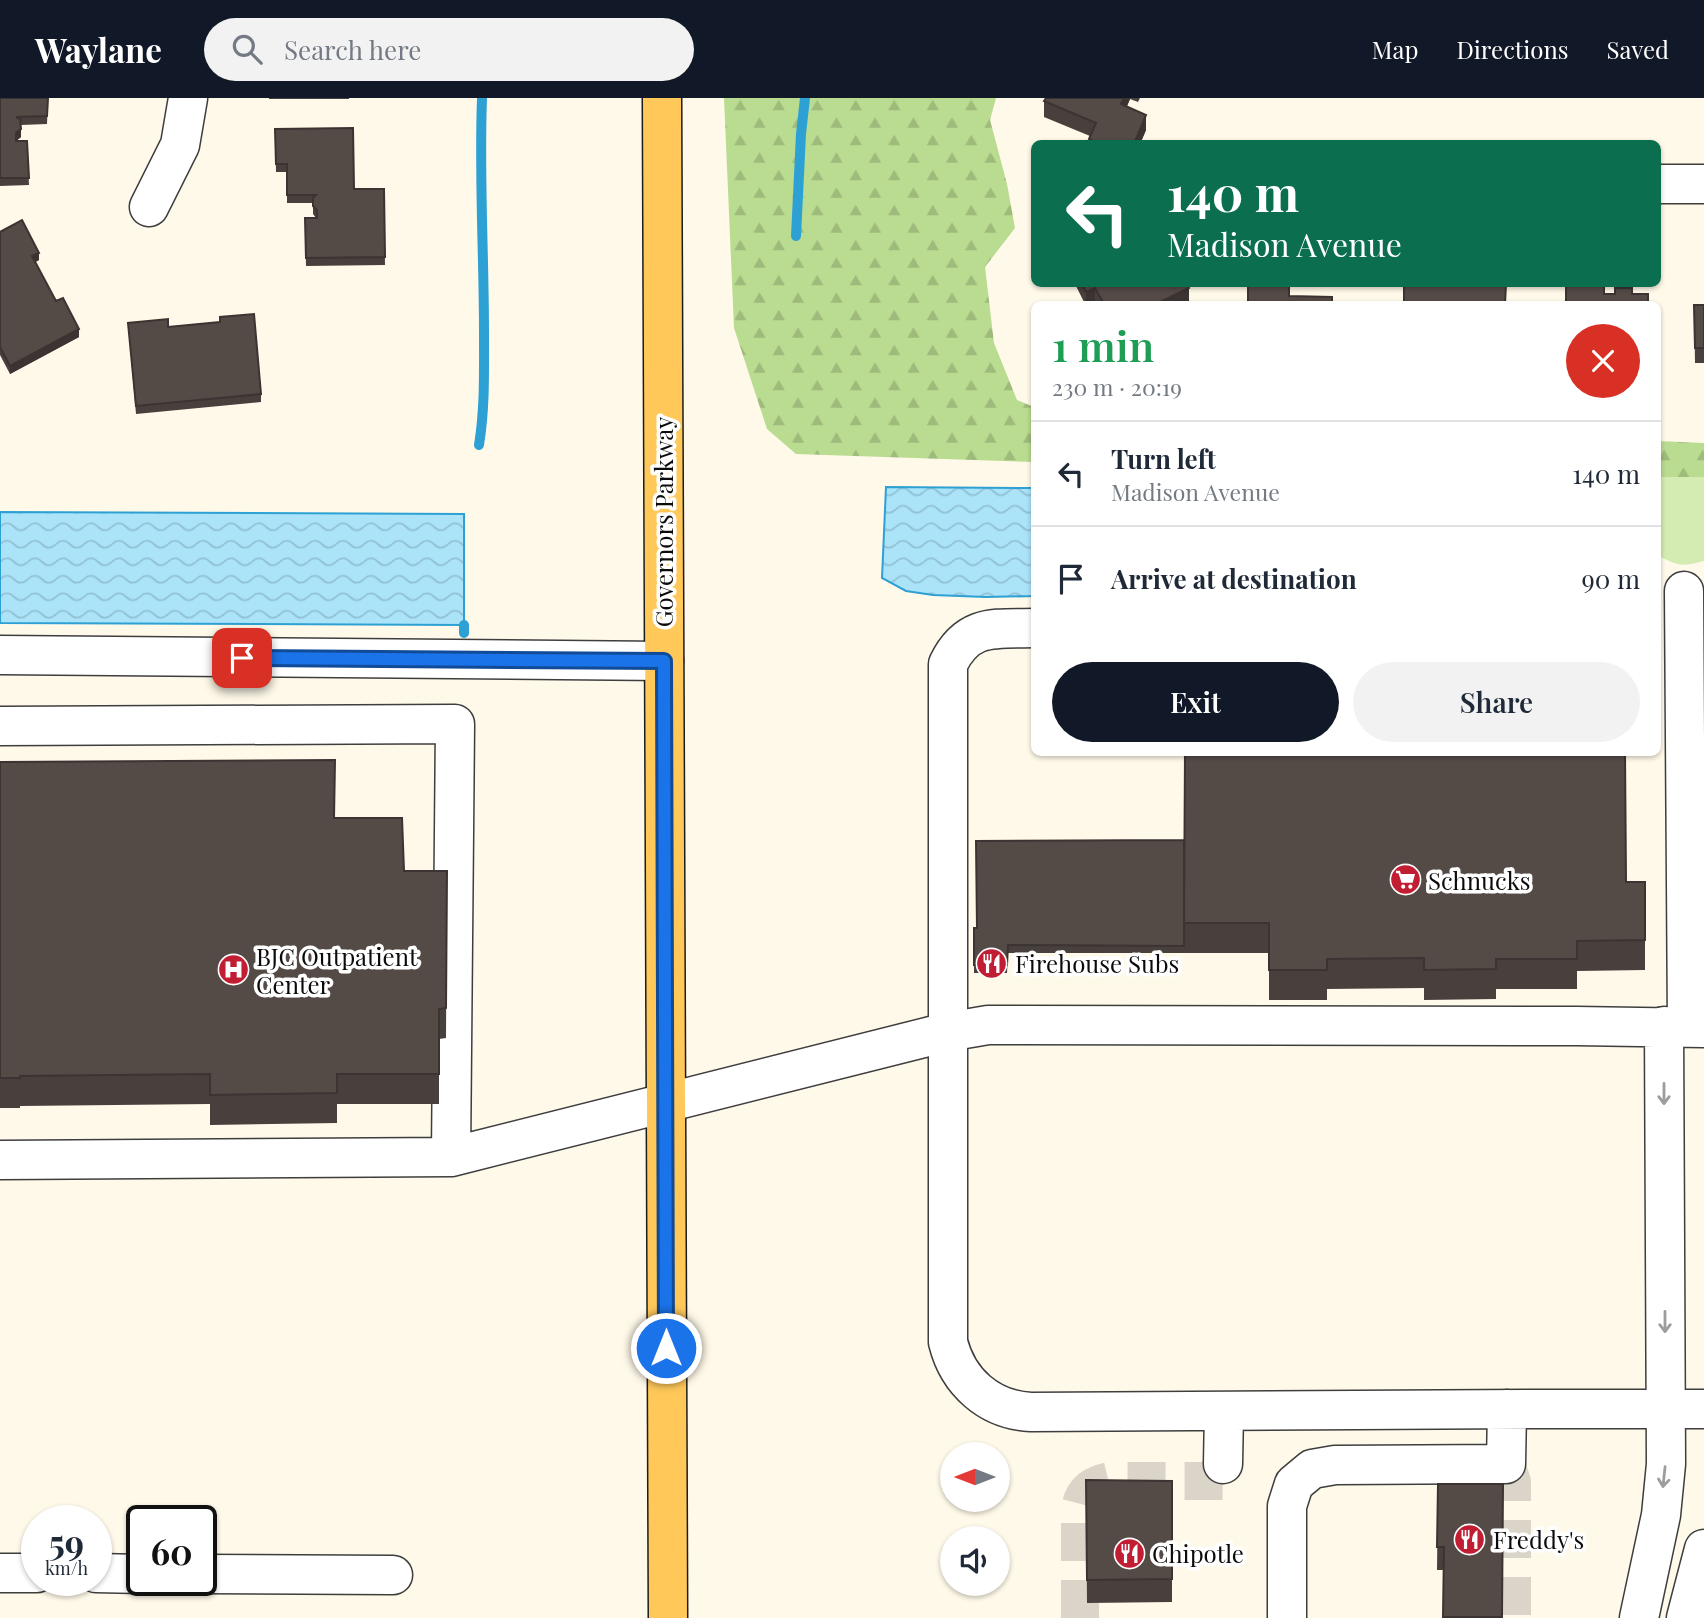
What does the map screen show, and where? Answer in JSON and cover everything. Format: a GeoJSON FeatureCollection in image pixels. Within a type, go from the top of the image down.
{"type":"FeatureCollection","features":[{"type":"Feature","properties":{"kind":"main road","name":"Governors Parkway"},"geometry":{"type":"LineString","coordinates":[[662,98],[668,1618]]}},
{"type":"Feature","properties":{"kind":"street"},"geometry":{"type":"LineString","coordinates":[[149,207],[180,145],[188,98]]}},
{"type":"Feature","properties":{"kind":"street"},"geometry":{"type":"LineString","coordinates":[[1661,184],[1704,184]]}},
{"type":"Feature","properties":{"kind":"street"},"geometry":{"type":"LineString","coordinates":[[1639,1618],[1661,1514],[1666,1464],[1666,1409],[1685,1027],[1682,591]]}},
{"type":"Feature","properties":{"kind":"street"},"geometry":{"type":"LineString","coordinates":[[1031,628],[979,632],[964,639],[948,664],[948,1342],[961,1373],[972,1388],[1003,1407],[1022,1412],[1704,1409]]}},
{"type":"Feature","properties":{"kind":"street"},"geometry":{"type":"LineString","coordinates":[[0,655],[664,661]]}},
{"type":"Feature","properties":{"kind":"street"},"geometry":{"type":"LineString","coordinates":[[0,726],[455,724],[451,1157]]}},
{"type":"Feature","properties":{"kind":"street"},"geometry":{"type":"LineString","coordinates":[[0,1160],[451,1157],[947,1032],[988,1025],[1685,1027]]}},
{"type":"Feature","properties":{"kind":"street"},"geometry":{"type":"LineString","coordinates":[[1287,1618],[1287,1506],[1294,1484],[1312,1469],[1335,1465],[1506,1464],[1507,1409]]}},
{"type":"Feature","properties":{"kind":"street"},"geometry":{"type":"LineString","coordinates":[[1370,1410],[1370,1465]]}},
{"type":"Feature","properties":{"kind":"street"},"geometry":{"type":"LineString","coordinates":[[1223,1464],[1224,1411]]}},
{"type":"Feature","properties":{"kind":"street"},"geometry":{"type":"LineString","coordinates":[[1686,1618],[1704,1549]]}},
{"type":"Feature","properties":{"kind":"street"},"geometry":{"type":"LineString","coordinates":[[0,1573],[21,1573]]}},
{"type":"Feature","properties":{"kind":"street"},"geometry":{"type":"LineString","coordinates":[[217,1574],[393,1575]]}},
{"type":"Feature","properties":{"kind":"green space"},"geometry":{"type":"Polygon","coordinates":[[[724,98],[996,98],[990,120],[1007,184],[1015,228],[985,267],[994,343],[1017,400],[1031,406],[1031,462],[796,454],[767,429],[734,328],[724,98]]]}},
{"type":"Feature","properties":{"kind":"green space"},"geometry":{"type":"Polygon","coordinates":[[[1661,441],[1704,443],[1704,477],[1661,477],[1661,441]]]}},
{"type":"Feature","properties":{"kind":"green space"},"geometry":{"type":"Polygon","coordinates":[[[1661,477],[1704,477],[1704,561],[1680,564],[1661,557],[1661,477]]]}},
{"type":"Feature","properties":{"kind":"water"},"geometry":{"type":"Polygon","coordinates":[[[886,487],[1031,488],[1031,596],[933,595],[906,591],[882,578],[886,487]]]}},
{"type":"Feature","properties":{"kind":"water"},"geometry":{"type":"Polygon","coordinates":[[[0,512],[464,514],[464,625],[0,623],[0,512]]]}},
{"type":"Feature","properties":{"kind":"building"},"geometry":{"type":"Polygon","coordinates":[[[0,98],[48,98],[47,116],[16,117],[20,119],[21,129],[16,133],[16,141],[27,141],[29,178],[0,178],[0,98]]]}},
{"type":"Feature","properties":{"kind":"building"},"geometry":{"type":"Polygon","coordinates":[[[1046,98],[1124,98],[1121,104],[1146,115],[1136,140],[1091,140],[1089,139],[1096,123],[1044,101],[1046,98]]]}},
{"type":"Feature","properties":{"kind":"building"},"geometry":{"type":"Polygon","coordinates":[[[353,128],[354,189],[384,189],[385,257],[306,258],[305,218],[317,218],[317,210],[313,206],[313,198],[316,195],[287,195],[287,164],[276,164],[275,129],[353,128]]]}},
{"type":"Feature","properties":{"kind":"building"},"geometry":{"type":"Polygon","coordinates":[[[22,220],[39,253],[32,256],[56,301],[63,298],[79,329],[10,366],[0,347],[0,232],[22,220]]]}},
{"type":"Feature","properties":{"kind":"building"},"geometry":{"type":"Polygon","coordinates":[[[1084,287],[1189,288],[1162,301],[1102,301],[1095,288],[1086,292],[1084,287]]]}},
{"type":"Feature","properties":{"kind":"building"},"geometry":{"type":"Polygon","coordinates":[[[1248,287],[1289,287],[1289,296],[1332,297],[1332,301],[1248,301],[1248,287]]]}},
{"type":"Feature","properties":{"kind":"building"},"geometry":{"type":"Polygon","coordinates":[[[1404,287],[1506,287],[1505,301],[1404,301],[1404,287]]]}},
{"type":"Feature","properties":{"kind":"building"},"geometry":{"type":"Polygon","coordinates":[[[1566,287],[1604,287],[1604,294],[1615,294],[1615,288],[1632,288],[1632,294],[1648,294],[1648,301],[1566,301],[1566,287]]]}},
{"type":"Feature","properties":{"kind":"building"},"geometry":{"type":"Polygon","coordinates":[[[1694,305],[1704,305],[1704,348],[1695,348],[1694,305]]]}},
{"type":"Feature","properties":{"kind":"building"},"geometry":{"type":"Polygon","coordinates":[[[254,314],[261,394],[136,406],[128,323],[168,319],[168,327],[220,322],[220,317],[254,314]]]}},
{"type":"Feature","properties":{"kind":"building","name":"Schnucks"},"geometry":{"type":"Polygon","coordinates":[[[1185,756],[1625,756],[1626,882],[1645,882],[1645,940],[1577,941],[1577,959],[1496,959],[1496,969],[1424,970],[1424,958],[1327,959],[1327,970],[1269,970],[1269,923],[1184,923],[1185,756]]]}},
{"type":"Feature","properties":{"kind":"building","name":"BJC Outpatient Center"},"geometry":{"type":"Polygon","coordinates":[[[335,760],[334,818],[402,818],[404,871],[447,871],[446,1008],[439,1009],[439,1074],[337,1074],[337,1093],[210,1095],[210,1074],[0,1078],[0,762],[335,760]]]}},
{"type":"Feature","properties":{"kind":"building"},"geometry":{"type":"Polygon","coordinates":[[[1184,840],[1184,946],[1008,945],[1007,965],[974,965],[974,928],[977,928],[976,841],[1184,840]]]}},
{"type":"Feature","properties":{"kind":"building","name":"Chipotle"},"geometry":{"type":"Polygon","coordinates":[[[1086,1480],[1172,1481],[1172,1579],[1087,1580],[1086,1480]]]}},
{"type":"Feature","properties":{"kind":"building","name":"Freddy's"},"geometry":{"type":"Polygon","coordinates":[[[1438,1484],[1503,1484],[1502,1617],[1443,1617],[1444,1547],[1437,1547],[1438,1484]]]}},
{"type":"Feature","properties":{"kind":"waterway"},"geometry":{"type":"LineString","coordinates":[[479,445],[484,375],[482,98]]}},
{"type":"Feature","properties":{"kind":"waterway"},"geometry":{"type":"LineString","coordinates":[[796,236],[805,98]]}},
{"type":"Feature","properties":{"kind":"waterway"},"geometry":{"type":"LineString","coordinates":[[464,625],[464,633]]}},
{"type":"Feature","properties":{"kind":"tunnel"},"geometry":{"type":"LineString","coordinates":[[1506,1464],[1512,1482],[1512,1618]]}},
{"type":"Feature","properties":{"kind":"tunnel"},"geometry":{"type":"LineString","coordinates":[[1080,1618],[1080,1509],[1089,1490],[1110,1481],[1223,1481]]}},
{"type":"Feature","properties":{"kind":"place","name":"Schnucks"},"geometry":{"type":"Point","coordinates":[1405,880]}},
{"type":"Feature","properties":{"kind":"place","name":"Firehouse Subs"},"geometry":{"type":"Point","coordinates":[992,963]}},
{"type":"Feature","properties":{"kind":"place","name":"BJC Outpatient Center"},"geometry":{"type":"Point","coordinates":[233,970]}},
{"type":"Feature","properties":{"kind":"place","name":"Freddy's"},"geometry":{"type":"Point","coordinates":[1470,1539]}},
{"type":"Feature","properties":{"kind":"place","name":"Chipotle"},"geometry":{"type":"Point","coordinates":[1129,1553]}},
{"type":"Feature","properties":{"kind":"route"},"geometry":{"type":"LineString","coordinates":[[242,658],[664,661],[666,1348]]}}]}
